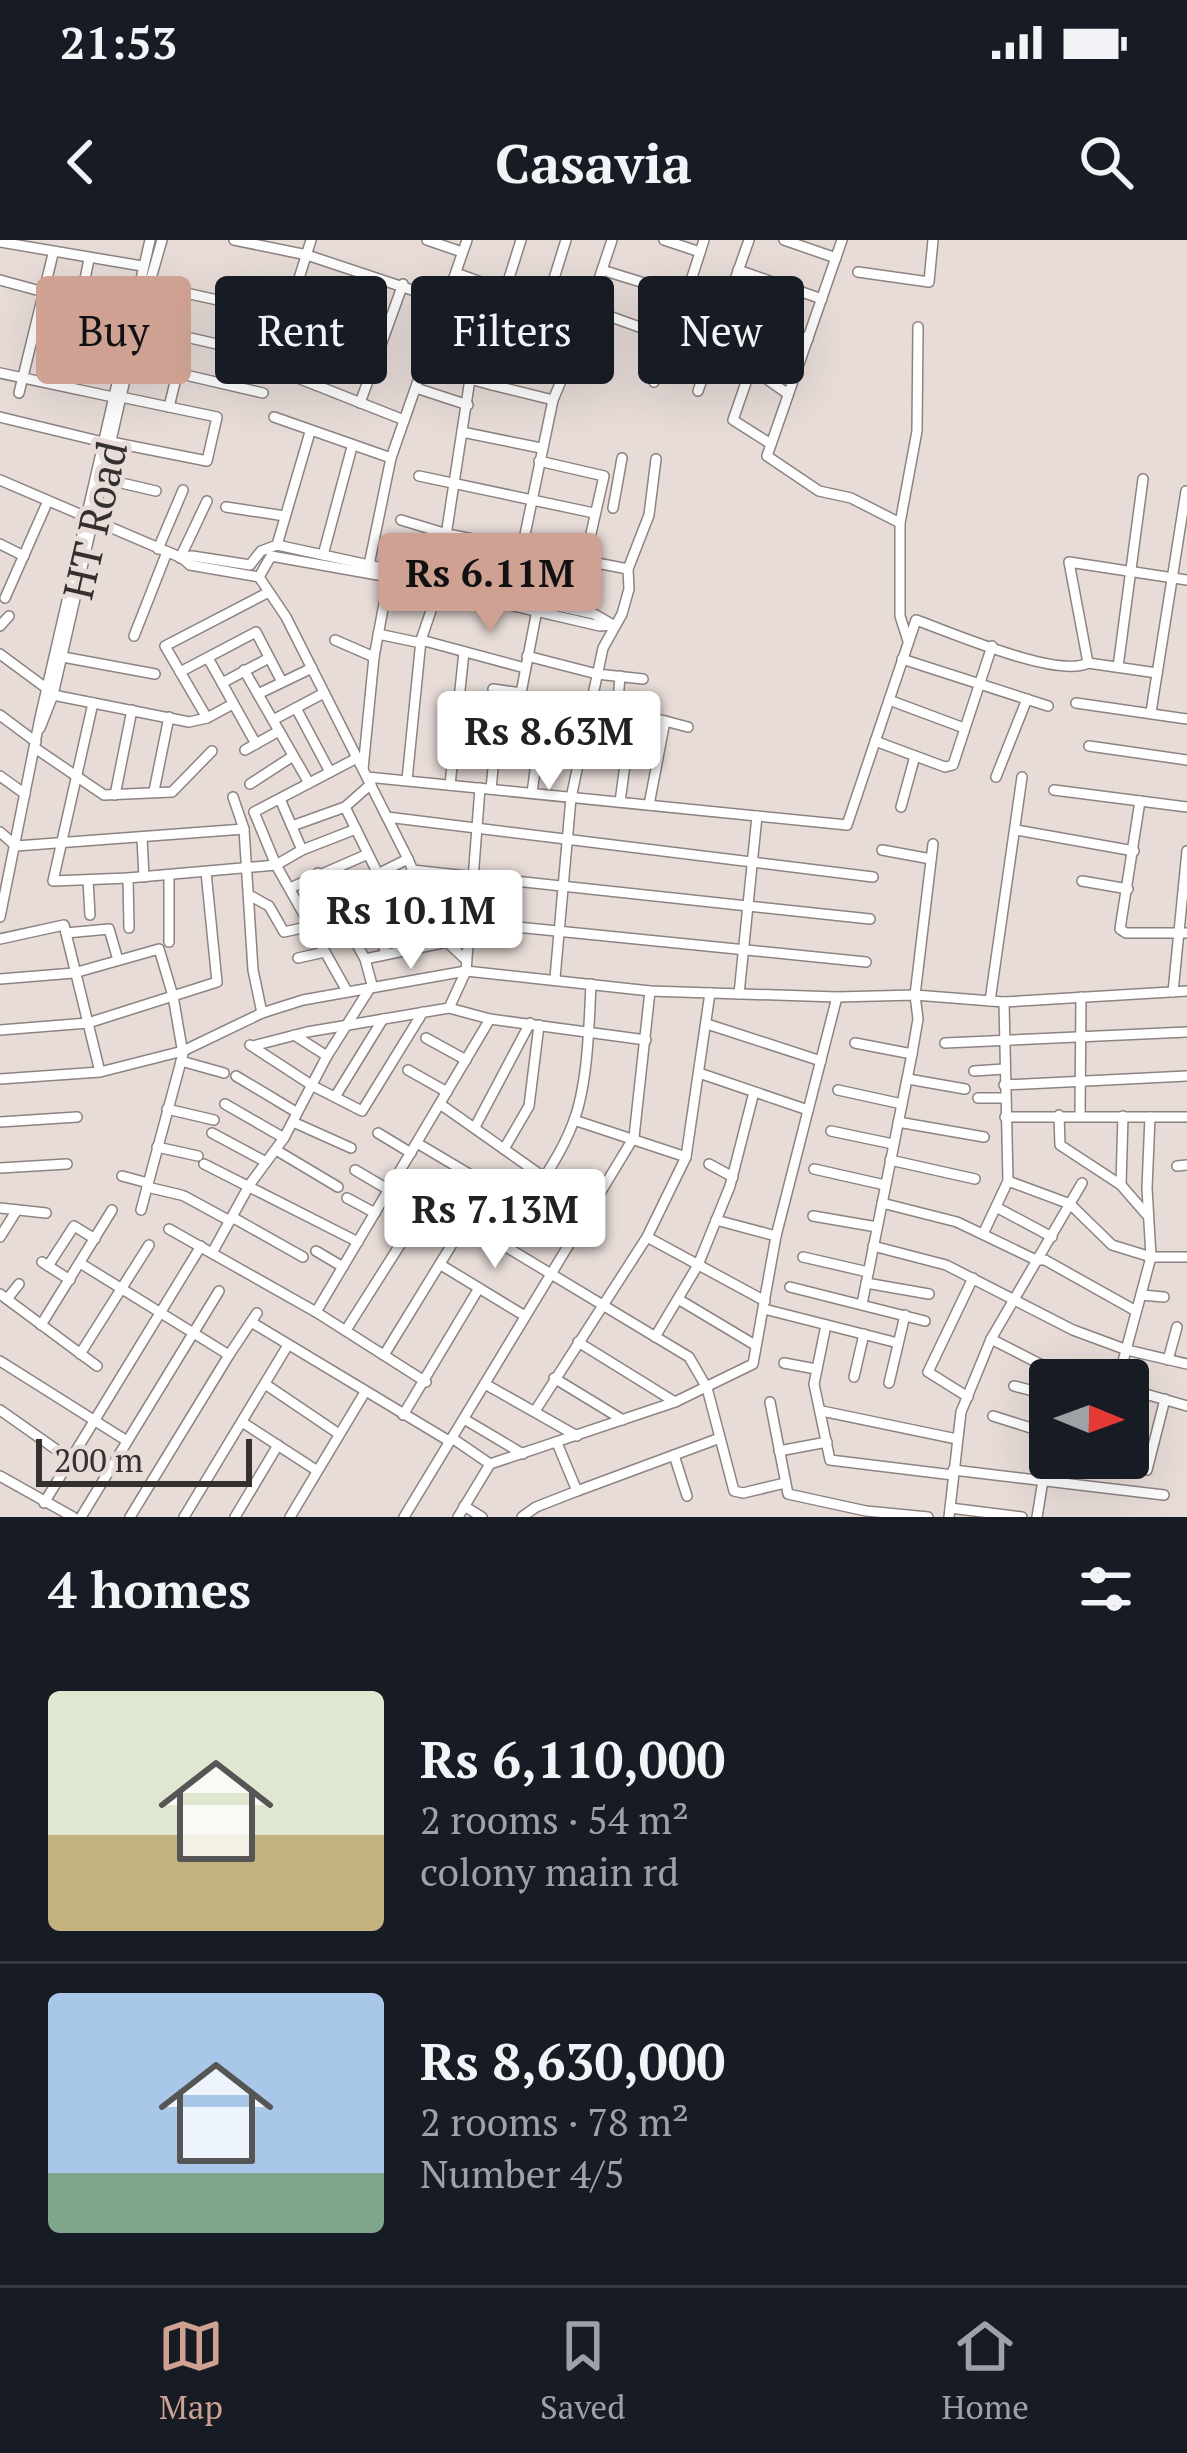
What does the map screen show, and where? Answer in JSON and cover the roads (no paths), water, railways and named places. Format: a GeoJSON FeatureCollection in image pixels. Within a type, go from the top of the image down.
{"type":"FeatureCollection","features":[{"type":"Feature","properties":{"kind":"street","name":"HT Road"},"geometry":{"type":"LineString","coordinates":[[0,917],[150,240]]}},
{"type":"Feature","properties":{"kind":"street","name":"HT Road"},"geometry":{"type":"LineString","coordinates":[[152,276],[162,240]]}},
{"type":"Feature","properties":{"kind":"street"},"geometry":{"type":"LineString","coordinates":[[234,240],[307,255],[411,287]]}},
{"type":"Feature","properties":{"kind":"street"},"geometry":{"type":"LineString","coordinates":[[301,276],[310,240]]}},
{"type":"Feature","properties":{"kind":"street"},"geometry":{"type":"LineString","coordinates":[[427,240],[462,253]]}},
{"type":"Feature","properties":{"kind":"street"},"geometry":{"type":"LineString","coordinates":[[455,276],[467,240]]}},
{"type":"Feature","properties":{"kind":"street"},"geometry":{"type":"LineString","coordinates":[[510,276],[521,240]]}},
{"type":"Feature","properties":{"kind":"street"},"geometry":{"type":"LineString","coordinates":[[555,276],[566,240]]}},
{"type":"Feature","properties":{"kind":"street"},"geometry":{"type":"LineString","coordinates":[[600,276],[613,240]]}},
{"type":"Feature","properties":{"kind":"street"},"geometry":{"type":"LineString","coordinates":[[664,240],[700,252]]}},
{"type":"Feature","properties":{"kind":"street"},"geometry":{"type":"LineString","coordinates":[[692,276],[704,240]]}},
{"type":"Feature","properties":{"kind":"street"},"geometry":{"type":"LineString","coordinates":[[736,276],[748,240]]}},
{"type":"Feature","properties":{"kind":"street"},"geometry":{"type":"LineString","coordinates":[[784,240],[836,258]]}},
{"type":"Feature","properties":{"kind":"street"},"geometry":{"type":"LineString","coordinates":[[842,240],[766,456],[819,491],[851,498],[900,523]]}},
{"type":"Feature","properties":{"kind":"street"},"geometry":{"type":"LineString","coordinates":[[858,272],[929,282],[933,240]]}},
{"type":"Feature","properties":{"kind":"street"},"geometry":{"type":"LineString","coordinates":[[0,241],[53,254],[142,266]]}},
{"type":"Feature","properties":{"kind":"street"},"geometry":{"type":"LineString","coordinates":[[48,276],[53,254]]}},
{"type":"Feature","properties":{"kind":"street"},"geometry":{"type":"LineString","coordinates":[[64,385],[89,259]]}},
{"type":"Feature","properties":{"kind":"street"},"geometry":{"type":"LineString","coordinates":[[602,270],[638,281]]}},
{"type":"Feature","properties":{"kind":"street"},"geometry":{"type":"LineString","coordinates":[[738,270],[822,299]]}},
{"type":"Feature","properties":{"kind":"street"},"geometry":{"type":"LineString","coordinates":[[456,273],[464,276]]}},
{"type":"Feature","properties":{"kind":"street"},"geometry":{"type":"LineString","coordinates":[[0,280],[36,290]]}},
{"type":"Feature","properties":{"kind":"street"},"geometry":{"type":"LineString","coordinates":[[387,328],[403,284]]}},
{"type":"Feature","properties":{"kind":"street"},"geometry":{"type":"LineString","coordinates":[[19,393],[36,323]]}},
{"type":"Feature","properties":{"kind":"street"},"geometry":{"type":"LineString","coordinates":[[908,642],[900,616],[900,523],[917,431],[919,327]]}},
{"type":"Feature","properties":{"kind":"street"},"geometry":{"type":"LineString","coordinates":[[804,338],[808,339]]}},
{"type":"Feature","properties":{"kind":"street"},"geometry":{"type":"LineString","coordinates":[[0,373],[217,417],[208,461],[0,417]]}},
{"type":"Feature","properties":{"kind":"street"},"geometry":{"type":"LineString","coordinates":[[191,376],[263,393]]}},
{"type":"Feature","properties":{"kind":"street"},"geometry":{"type":"LineString","coordinates":[[407,780],[421,641],[442,587],[470,379],[553,400]]}},
{"type":"Feature","properties":{"kind":"street","name":"HT Road"},"geometry":{"type":"LineString","coordinates":[[117,397],[121,384]]}},
{"type":"Feature","properties":{"kind":"street"},"geometry":{"type":"LineString","coordinates":[[169,407],[174,384]]}},
{"type":"Feature","properties":{"kind":"street"},"geometry":{"type":"LineString","coordinates":[[314,384],[404,420]]}},
{"type":"Feature","properties":{"kind":"street"},"geometry":{"type":"LineString","coordinates":[[360,403],[367,384]]}},
{"type":"Feature","properties":{"kind":"street"},"geometry":{"type":"LineString","coordinates":[[368,565],[391,458],[417,384]]}},
{"type":"Feature","properties":{"kind":"street"},"geometry":{"type":"LineString","coordinates":[[512,597],[538,461],[560,384]]}},
{"type":"Feature","properties":{"kind":"street"},"geometry":{"type":"LineString","coordinates":[[698,391],[700,384]]}},
{"type":"Feature","properties":{"kind":"street"},"geometry":{"type":"LineString","coordinates":[[746,384],[734,420],[771,444]]}},
{"type":"Feature","properties":{"kind":"street"},"geometry":{"type":"LineString","coordinates":[[774,384],[788,394]]}},
{"type":"Feature","properties":{"kind":"street"},"geometry":{"type":"LineString","coordinates":[[416,388],[468,404]]}},
{"type":"Feature","properties":{"kind":"street"},"geometry":{"type":"LineString","coordinates":[[274,418],[391,458]]}},
{"type":"Feature","properties":{"kind":"street"},"geometry":{"type":"LineString","coordinates":[[277,545],[310,431]]}},
{"type":"Feature","properties":{"kind":"street"},"geometry":{"type":"LineString","coordinates":[[462,432],[541,448]]}},
{"type":"Feature","properties":{"kind":"street","name":"HT Road"},"geometry":{"type":"LineString","coordinates":[[50,692],[63,657],[90,518],[104,479],[107,442]]}},
{"type":"Feature","properties":{"kind":"street"},"geometry":{"type":"LineString","coordinates":[[330,560],[352,447]]}},
{"type":"Feature","properties":{"kind":"street"},"geometry":{"type":"LineString","coordinates":[[614,508],[622,458]]}},
{"type":"Feature","properties":{"kind":"street"},"geometry":{"type":"LineString","coordinates":[[555,978],[572,797],[597,674],[613,625],[626,604],[628,569],[649,514],[656,459]]}},
{"type":"Feature","properties":{"kind":"street"},"geometry":{"type":"LineString","coordinates":[[538,461],[618,478]]}},
{"type":"Feature","properties":{"kind":"street"},"geometry":{"type":"LineString","coordinates":[[419,476],[595,514]]}},
{"type":"Feature","properties":{"kind":"street"},"geometry":{"type":"LineString","coordinates":[[585,560],[604,476]]}},
{"type":"Feature","properties":{"kind":"street"},"geometry":{"type":"LineString","coordinates":[[104,479],[156,491]]}},
{"type":"Feature","properties":{"kind":"street"},"geometry":{"type":"LineString","coordinates":[[1118,667],[1143,479]]}},
{"type":"Feature","properties":{"kind":"street"},"geometry":{"type":"LineString","coordinates":[[0,480],[181,558],[192,556],[254,573],[286,617],[436,924],[466,965]]}},
{"type":"Feature","properties":{"kind":"street"},"geometry":{"type":"LineString","coordinates":[[134,636],[184,490]]}},
{"type":"Feature","properties":{"kind":"street"},"geometry":{"type":"LineString","coordinates":[[1151,712],[1186,491]]}},
{"type":"Feature","properties":{"kind":"street"},"geometry":{"type":"LineString","coordinates":[[181,558],[207,501]]}},
{"type":"Feature","properties":{"kind":"street"},"geometry":{"type":"LineString","coordinates":[[5,598],[47,503]]}},
{"type":"Feature","properties":{"kind":"street"},"geometry":{"type":"LineString","coordinates":[[226,508],[285,516]]}},
{"type":"Feature","properties":{"kind":"street"},"geometry":{"type":"LineString","coordinates":[[400,520],[447,535],[628,569]]}},
{"type":"Feature","properties":{"kind":"street"},"geometry":{"type":"LineString","coordinates":[[0,544],[24,556]]}},
{"type":"Feature","properties":{"kind":"street"},"geometry":{"type":"LineString","coordinates":[[254,573],[261,551],[277,545],[389,578],[512,597],[600,626],[613,625]]}},
{"type":"Feature","properties":{"kind":"street"},"geometry":{"type":"LineString","coordinates":[[254,573],[271,556],[330,560],[537,606]]}},
{"type":"Feature","properties":{"kind":"street"},"geometry":{"type":"LineString","coordinates":[[1088,663],[1069,562],[1187,580]]}},
{"type":"Feature","properties":{"kind":"street"},"geometry":{"type":"LineString","coordinates":[[292,826],[346,807],[364,772],[374,657],[389,578]]}},
{"type":"Feature","properties":{"kind":"street"},"geometry":{"type":"LineString","coordinates":[[207,718],[165,646],[267,593]]}},
{"type":"Feature","properties":{"kind":"street"},"geometry":{"type":"LineString","coordinates":[[521,692],[537,606]]}},
{"type":"Feature","properties":{"kind":"street"},"geometry":{"type":"LineString","coordinates":[[0,626],[9,616]]}},
{"type":"Feature","properties":{"kind":"street"},"geometry":{"type":"LineString","coordinates":[[347,991],[276,865],[254,812],[330,772],[847,825],[916,620],[1053,664],[1079,668],[1088,663],[1157,673]]}},
{"type":"Feature","properties":{"kind":"street"},"geometry":{"type":"LineString","coordinates":[[180,673],[256,632],[282,682]]}},
{"type":"Feature","properties":{"kind":"street"},"geometry":{"type":"LineString","coordinates":[[378,634],[643,679]]}},
{"type":"Feature","properties":{"kind":"street"},"geometry":{"type":"LineString","coordinates":[[335,640],[374,657]]}},
{"type":"Feature","properties":{"kind":"street"},"geometry":{"type":"LineString","coordinates":[[875,741],[951,766],[992,646]]}},
{"type":"Feature","properties":{"kind":"street"},"geometry":{"type":"LineString","coordinates":[[450,785],[464,652]]}},
{"type":"Feature","properties":{"kind":"street"},"geometry":{"type":"LineString","coordinates":[[0,654],[50,692],[93,703],[197,723],[233,704]]}},
{"type":"Feature","properties":{"kind":"street"},"geometry":{"type":"LineString","coordinates":[[63,657],[155,674]]}},
{"type":"Feature","properties":{"kind":"street"},"geometry":{"type":"LineString","coordinates":[[208,658],[256,744]]}},
{"type":"Feature","properties":{"kind":"street"},"geometry":{"type":"LineString","coordinates":[[222,683],[269,658]]}},
{"type":"Feature","properties":{"kind":"street"},"geometry":{"type":"LineString","coordinates":[[902,659],[1048,706]]}},
{"type":"Feature","properties":{"kind":"street"},"geometry":{"type":"LineString","coordinates":[[258,694],[312,668]]}},
{"type":"Feature","properties":{"kind":"street"},"geometry":{"type":"LineString","coordinates":[[244,670],[309,783]]}},
{"type":"Feature","properties":{"kind":"street"},"geometry":{"type":"LineString","coordinates":[[620,676],[616,726],[629,735],[620,802]]}},
{"type":"Feature","properties":{"kind":"street"},"geometry":{"type":"LineString","coordinates":[[493,689],[521,692],[527,698],[589,715]]}},
{"type":"Feature","properties":{"kind":"street"},"geometry":{"type":"LineString","coordinates":[[273,720],[324,693]]}},
{"type":"Feature","properties":{"kind":"street"},"geometry":{"type":"LineString","coordinates":[[996,778],[1028,699]]}},
{"type":"Feature","properties":{"kind":"street"},"geometry":{"type":"LineString","coordinates":[[889,700],[964,728]]}},
{"type":"Feature","properties":{"kind":"street"},"geometry":{"type":"LineString","coordinates":[[93,703],[53,880],[276,865],[356,829]]}},
{"type":"Feature","properties":{"kind":"street"},"geometry":{"type":"LineString","coordinates":[[1076,703],[1187,718]]}},
{"type":"Feature","properties":{"kind":"street"},"geometry":{"type":"LineString","coordinates":[[449,1008],[466,965],[476,828],[499,705]]}},
{"type":"Feature","properties":{"kind":"street"},"geometry":{"type":"LineString","coordinates":[[296,708],[330,772]]}},
{"type":"Feature","properties":{"kind":"street"},"geometry":{"type":"LineString","coordinates":[[115,795],[132,710]]}},
{"type":"Feature","properties":{"kind":"street"},"geometry":{"type":"LineString","coordinates":[[0,715],[104,795],[172,792],[212,751]]}},
{"type":"Feature","properties":{"kind":"street"},"geometry":{"type":"LineString","coordinates":[[641,715],[688,728]]}},
{"type":"Feature","properties":{"kind":"street"},"geometry":{"type":"LineString","coordinates":[[154,791],[170,717]]}},
{"type":"Feature","properties":{"kind":"street"},"geometry":{"type":"LineString","coordinates":[[649,805],[665,721]]}},
{"type":"Feature","properties":{"kind":"street"},"geometry":{"type":"LineString","coordinates":[[532,794],[542,727]]}},
{"type":"Feature","properties":{"kind":"street"},"geometry":{"type":"LineString","coordinates":[[245,750],[279,731]]}},
{"type":"Feature","properties":{"kind":"street"},"geometry":{"type":"LineString","coordinates":[[1089,746],[1187,760]]}},
{"type":"Feature","properties":{"kind":"street"},"geometry":{"type":"LineString","coordinates":[[250,784],[293,756]]}},
{"type":"Feature","properties":{"kind":"street"},"geometry":{"type":"LineString","coordinates":[[901,807],[915,756]]}},
{"type":"Feature","properties":{"kind":"street"},"geometry":{"type":"LineString","coordinates":[[0,776],[25,794]]}},
{"type":"Feature","properties":{"kind":"street"},"geometry":{"type":"LineString","coordinates":[[990,1000],[1022,777]]}},
{"type":"Feature","properties":{"kind":"street"},"geometry":{"type":"LineString","coordinates":[[1054,790],[1187,808]]}},
{"type":"Feature","properties":{"kind":"street"},"geometry":{"type":"LineString","coordinates":[[233,796],[244,830],[253,970],[262,1012]]}},
{"type":"Feature","properties":{"kind":"street"},"geometry":{"type":"LineString","coordinates":[[280,799],[302,850]]}},
{"type":"Feature","properties":{"kind":"street"},"geometry":{"type":"LineString","coordinates":[[1140,801],[1121,932],[1182,932]]}},
{"type":"Feature","properties":{"kind":"street"},"geometry":{"type":"LineString","coordinates":[[346,807],[415,949]]}},
{"type":"Feature","properties":{"kind":"street"},"geometry":{"type":"LineString","coordinates":[[739,994],[757,816]]}},
{"type":"Feature","properties":{"kind":"street"},"geometry":{"type":"LineString","coordinates":[[387,817],[873,877]]}},
{"type":"Feature","properties":{"kind":"street"},"geometry":{"type":"LineString","coordinates":[[0,832],[16,846],[244,830]]}},
{"type":"Feature","properties":{"kind":"street"},"geometry":{"type":"LineString","coordinates":[[1016,830],[1134,851]]}},
{"type":"Feature","properties":{"kind":"street"},"geometry":{"type":"LineString","coordinates":[[142,838],[144,877]]}},
{"type":"Feature","properties":{"kind":"street"},"geometry":{"type":"LineString","coordinates":[[862,1304],[913,1054],[918,1019],[915,995],[933,844]]}},
{"type":"Feature","properties":{"kind":"street"},"geometry":{"type":"LineString","coordinates":[[882,850],[931,859]]}},
{"type":"Feature","properties":{"kind":"street"},"geometry":{"type":"LineString","coordinates":[[1173,992],[1187,851]]}},
{"type":"Feature","properties":{"kind":"street"},"geometry":{"type":"LineString","coordinates":[[290,888],[368,854]]}},
{"type":"Feature","properties":{"kind":"street"},"geometry":{"type":"LineString","coordinates":[[331,897],[378,874],[410,865],[471,876],[870,919]]}},
{"type":"Feature","properties":{"kind":"street"},"geometry":{"type":"LineString","coordinates":[[0,1030],[88,1024],[217,982],[206,872]]}},
{"type":"Feature","properties":{"kind":"street"},"geometry":{"type":"LineString","coordinates":[[212,1253],[372,985],[365,959],[318,873]]}},
{"type":"Feature","properties":{"kind":"street"},"geometry":{"type":"LineString","coordinates":[[169,875],[169,942]]}},
{"type":"Feature","properties":{"kind":"street"},"geometry":{"type":"LineString","coordinates":[[128,878],[129,928]]}},
{"type":"Feature","properties":{"kind":"street"},"geometry":{"type":"LineString","coordinates":[[88,880],[90,915]]}},
{"type":"Feature","properties":{"kind":"street"},"geometry":{"type":"LineString","coordinates":[[1082,880],[1127,889]]}},
{"type":"Feature","properties":{"kind":"street"},"geometry":{"type":"LineString","coordinates":[[355,886],[386,952]]}},
{"type":"Feature","properties":{"kind":"street"},"geometry":{"type":"LineString","coordinates":[[249,895],[268,906],[284,932],[311,926]]}},
{"type":"Feature","properties":{"kind":"street"},"geometry":{"type":"LineString","coordinates":[[436,924],[467,922],[866,962]]}},
{"type":"Feature","properties":{"kind":"street"},"geometry":{"type":"LineString","coordinates":[[0,939],[64,925],[100,1072]]}},
{"type":"Feature","properties":{"kind":"street"},"geometry":{"type":"LineString","coordinates":[[66,933],[109,929],[118,960]]}},
{"type":"Feature","properties":{"kind":"street"},"geometry":{"type":"LineString","coordinates":[[365,959],[447,942]]}},
{"type":"Feature","properties":{"kind":"street"},"geometry":{"type":"LineString","coordinates":[[0,979],[74,973],[159,949],[173,997],[182,1056],[141,1210]]}},
{"type":"Feature","properties":{"kind":"street"},"geometry":{"type":"LineString","coordinates":[[298,958],[325,952]]}},
{"type":"Feature","properties":{"kind":"street"},"geometry":{"type":"LineString","coordinates":[[0,1079],[100,1072],[182,1056],[262,1012],[466,965],[650,991],[915,995],[1004,1002],[1187,991]]}},
{"type":"Feature","properties":{"kind":"street"},"geometry":{"type":"LineString","coordinates":[[500,1244],[545,1178],[574,1120],[588,1032],[590,984]]}},
{"type":"Feature","properties":{"kind":"street"},"geometry":{"type":"LineString","coordinates":[[404,1517],[634,1137],[650,991]]}},
{"type":"Feature","properties":{"kind":"street"},"geometry":{"type":"LineString","coordinates":[[535,1411],[647,1238],[686,1157],[710,993]]}},
{"type":"Feature","properties":{"kind":"street"},"geometry":{"type":"LineString","coordinates":[[458,1517],[490,1464],[675,1402],[753,1364],[776,1236],[837,997]]}},
{"type":"Feature","properties":{"kind":"street"},"geometry":{"type":"LineString","coordinates":[[1080,1114],[1082,997]]}},
{"type":"Feature","properties":{"kind":"street"},"geometry":{"type":"LineString","coordinates":[[984,1232],[1008,1180],[1004,1002]]}},
{"type":"Feature","properties":{"kind":"street"},"geometry":{"type":"LineString","coordinates":[[378,1119],[313,1086],[250,1045],[449,1008],[646,1040]]}},
{"type":"Feature","properties":{"kind":"street"},"geometry":{"type":"LineString","coordinates":[[362,1111],[423,1012]]}},
{"type":"Feature","properties":{"kind":"street"},"geometry":{"type":"LineString","coordinates":[[316,1312],[490,1018]]}},
{"type":"Feature","properties":{"kind":"street"},"geometry":{"type":"LineString","coordinates":[[335,1097],[383,1019]]}},
{"type":"Feature","properties":{"kind":"street"},"geometry":{"type":"LineString","coordinates":[[475,1127],[534,1024]]}},
{"type":"Feature","properties":{"kind":"street"},"geometry":{"type":"LineString","coordinates":[[504,1148],[529,1106],[534,1024]]}},
{"type":"Feature","properties":{"kind":"street"},"geometry":{"type":"LineString","coordinates":[[707,1024],[821,1061]]}},
{"type":"Feature","properties":{"kind":"street"},"geometry":{"type":"LineString","coordinates":[[944,1043],[1187,1032]]}},
{"type":"Feature","properties":{"kind":"street"},"geometry":{"type":"LineString","coordinates":[[294,1035],[327,1056]]}},
{"type":"Feature","properties":{"kind":"street"},"geometry":{"type":"LineString","coordinates":[[426,1038],[466,1060]]}},
{"type":"Feature","properties":{"kind":"street"},"geometry":{"type":"LineString","coordinates":[[855,1043],[913,1054]]}},
{"type":"Feature","properties":{"kind":"street"},"geometry":{"type":"LineString","coordinates":[[182,1056],[230,1074],[351,1148]]}},
{"type":"Feature","properties":{"kind":"street"},"geometry":{"type":"LineString","coordinates":[[974,1071],[1004,1069]]}},
{"type":"Feature","properties":{"kind":"street"},"geometry":{"type":"LineString","coordinates":[[408,1070],[447,1092]]}},
{"type":"Feature","properties":{"kind":"street"},"geometry":{"type":"LineString","coordinates":[[699,1073],[808,1110]]}},
{"type":"Feature","properties":{"kind":"street"},"geometry":{"type":"LineString","coordinates":[[1004,1085],[1187,1076]]}},
{"type":"Feature","properties":{"kind":"street"},"geometry":{"type":"LineString","coordinates":[[908,1079],[965,1089]]}},
{"type":"Feature","properties":{"kind":"street"},"geometry":{"type":"LineString","coordinates":[[838,1090],[902,1104]]}},
{"type":"Feature","properties":{"kind":"street"},"geometry":{"type":"LineString","coordinates":[[655,1336],[698,1265],[733,1177],[754,1092]]}},
{"type":"Feature","properties":{"kind":"street"},"geometry":{"type":"LineString","coordinates":[[978,1098],[1004,1098]]}},
{"type":"Feature","properties":{"kind":"street"},"geometry":{"type":"LineString","coordinates":[[225,1104],[284,1138]]}},
{"type":"Feature","properties":{"kind":"street"},"geometry":{"type":"LineString","coordinates":[[440,1104],[545,1178]]}},
{"type":"Feature","properties":{"kind":"street"},"geometry":{"type":"LineString","coordinates":[[167,1109],[214,1120]]}},
{"type":"Feature","properties":{"kind":"street"},"geometry":{"type":"LineString","coordinates":[[1059,1115],[1060,1145],[1121,1185],[1149,1216]]}},
{"type":"Feature","properties":{"kind":"street"},"geometry":{"type":"LineString","coordinates":[[1121,1185],[1123,1116]]}},
{"type":"Feature","properties":{"kind":"street"},"geometry":{"type":"LineString","coordinates":[[0,1121],[77,1117]]}},
{"type":"Feature","properties":{"kind":"street"},"geometry":{"type":"LineString","coordinates":[[1005,1117],[1187,1118]]}},
{"type":"Feature","properties":{"kind":"street"},"geometry":{"type":"LineString","coordinates":[[1123,1359],[1151,1257],[1150,1117]]}},
{"type":"Feature","properties":{"kind":"street"},"geometry":{"type":"LineString","coordinates":[[574,1120],[686,1157]]}},
{"type":"Feature","properties":{"kind":"street"},"geometry":{"type":"LineString","coordinates":[[898,1122],[985,1137]]}},
{"type":"Feature","properties":{"kind":"street"},"geometry":{"type":"LineString","coordinates":[[831,1131],[893,1144]]}},
{"type":"Feature","properties":{"kind":"street"},"geometry":{"type":"LineString","coordinates":[[212,1133],[266,1162]]}},
{"type":"Feature","properties":{"kind":"street"},"geometry":{"type":"LineString","coordinates":[[378,1133],[523,1207]]}},
{"type":"Feature","properties":{"kind":"street"},"geometry":{"type":"LineString","coordinates":[[157,1147],[201,1160],[358,1242]]}},
{"type":"Feature","properties":{"kind":"street"},"geometry":{"type":"LineString","coordinates":[[276,1150],[338,1187]]}},
{"type":"Feature","properties":{"kind":"street"},"geometry":{"type":"LineString","coordinates":[[890,1160],[975,1180]]}},
{"type":"Feature","properties":{"kind":"street"},"geometry":{"type":"LineString","coordinates":[[1,1170],[68,1164]]}},
{"type":"Feature","properties":{"kind":"street"},"geometry":{"type":"LineString","coordinates":[[709,1164],[733,1177]]}},
{"type":"Feature","properties":{"kind":"street"},"geometry":{"type":"LineString","coordinates":[[814,1168],[885,1185]]}},
{"type":"Feature","properties":{"kind":"street"},"geometry":{"type":"LineString","coordinates":[[355,1170],[429,1199],[689,1357],[706,1388],[734,1491],[785,1483]]}},
{"type":"Feature","properties":{"kind":"street"},"geometry":{"type":"LineString","coordinates":[[122,1177],[182,1196],[303,1258]]}},
{"type":"Feature","properties":{"kind":"street"},"geometry":{"type":"LineString","coordinates":[[1008,1180],[1070,1204],[1103,1240],[1151,1257],[1187,1257]]}},
{"type":"Feature","properties":{"kind":"street"},"geometry":{"type":"LineString","coordinates":[[1022,1517],[950,1513],[957,1439],[992,1339],[1082,1183]]}},
{"type":"Feature","properties":{"kind":"street"},"geometry":{"type":"LineString","coordinates":[[347,1198],[376,1213]]}},
{"type":"Feature","properties":{"kind":"street"},"geometry":{"type":"LineString","coordinates":[[346,1330],[429,1199]]}},
{"type":"Feature","properties":{"kind":"street"},"geometry":{"type":"LineString","coordinates":[[882,1203],[984,1232],[1136,1311]]}},
{"type":"Feature","properties":{"kind":"street"},"geometry":{"type":"LineString","coordinates":[[996,1207],[1052,1237]]}},
{"type":"Feature","properties":{"kind":"street"},"geometry":{"type":"LineString","coordinates":[[0,1208],[46,1213]]}},
{"type":"Feature","properties":{"kind":"street"},"geometry":{"type":"LineString","coordinates":[[0,1237],[17,1210]]}},
{"type":"Feature","properties":{"kind":"street"},"geometry":{"type":"LineString","coordinates":[[41,1325],[112,1210]]}},
{"type":"Feature","properties":{"kind":"street"},"geometry":{"type":"LineString","coordinates":[[813,1216],[877,1227]]}},
{"type":"Feature","properties":{"kind":"street"},"geometry":{"type":"LineString","coordinates":[[716,1220],[776,1236]]}},
{"type":"Feature","properties":{"kind":"street"},"geometry":{"type":"LineString","coordinates":[[70,1280],[45,1264],[69,1223],[95,1239]]}},
{"type":"Feature","properties":{"kind":"street"},"geometry":{"type":"LineString","coordinates":[[384,1355],[465,1223]]}},
{"type":"Feature","properties":{"kind":"street"},"geometry":{"type":"LineString","coordinates":[[169,1229],[316,1312],[426,1382]]}},
{"type":"Feature","properties":{"kind":"street"},"geometry":{"type":"LineString","coordinates":[[647,1238],[765,1305],[898,1342]]}},
{"type":"Feature","properties":{"kind":"street"},"geometry":{"type":"LineString","coordinates":[[80,1354],[149,1245]]}},
{"type":"Feature","properties":{"kind":"street"},"geometry":{"type":"LineString","coordinates":[[44,1503],[201,1246]]}},
{"type":"Feature","properties":{"kind":"street"},"geometry":{"type":"LineString","coordinates":[[873,1246],[941,1264],[1013,1302],[1126,1349],[1187,1364]]}},
{"type":"Feature","properties":{"kind":"street"},"geometry":{"type":"LineString","coordinates":[[316,1251],[343,1267]]}},
{"type":"Feature","properties":{"kind":"street"},"geometry":{"type":"LineString","coordinates":[[803,1257],[929,1294]]}},
{"type":"Feature","properties":{"kind":"street"},"geometry":{"type":"LineString","coordinates":[[80,1263],[229,1355]]}},
{"type":"Feature","properties":{"kind":"street"},"geometry":{"type":"LineString","coordinates":[[441,1265],[526,1316]]}},
{"type":"Feature","properties":{"kind":"street"},"geometry":{"type":"LineString","coordinates":[[968,1397],[928,1372],[973,1278]]}},
{"type":"Feature","properties":{"kind":"street"},"geometry":{"type":"LineString","coordinates":[[19,1284],[4,1297],[97,1366]]}},
{"type":"Feature","properties":{"kind":"street"},"geometry":{"type":"LineString","coordinates":[[403,1414],[479,1288]]}},
{"type":"Feature","properties":{"kind":"street"},"geometry":{"type":"LineString","coordinates":[[790,1288],[926,1321]]}},
{"type":"Feature","properties":{"kind":"street"},"geometry":{"type":"LineString","coordinates":[[0,1476],[74,1517],[219,1291]]}},
{"type":"Feature","properties":{"kind":"street"},"geometry":{"type":"LineString","coordinates":[[1141,1294],[1163,1297]]}},
{"type":"Feature","properties":{"kind":"street"},"geometry":{"type":"LineString","coordinates":[[678,1299],[755,1345]]}},
{"type":"Feature","properties":{"kind":"street"},"geometry":{"type":"LineString","coordinates":[[889,1384],[905,1315]]}},
{"type":"Feature","properties":{"kind":"street"},"geometry":{"type":"LineString","coordinates":[[130,1517],[254,1318],[288,1345],[490,1464]]}},
{"type":"Feature","properties":{"kind":"street"},"geometry":{"type":"LineString","coordinates":[[826,1325],[814,1384],[830,1460],[1029,1478]]}},
{"type":"Feature","properties":{"kind":"street"},"geometry":{"type":"LineString","coordinates":[[1168,1360],[1177,1327]]}},
{"type":"Feature","properties":{"kind":"street"},"geometry":{"type":"LineString","coordinates":[[854,1377],[864,1334]]}},
{"type":"Feature","properties":{"kind":"street"},"geometry":{"type":"LineString","coordinates":[[992,1339],[1030,1359]]}},
{"type":"Feature","properties":{"kind":"street"},"geometry":{"type":"LineString","coordinates":[[578,1342],[675,1402]]}},
{"type":"Feature","properties":{"kind":"street"},"geometry":{"type":"LineString","coordinates":[[184,1517],[288,1345]]}},
{"type":"Feature","properties":{"kind":"street"},"geometry":{"type":"LineString","coordinates":[[0,1361],[127,1441]]}},
{"type":"Feature","properties":{"kind":"street"},"geometry":{"type":"LineString","coordinates":[[784,1363],[816,1369]]}},
{"type":"Feature","properties":{"kind":"street"},"geometry":{"type":"LineString","coordinates":[[554,1378],[622,1420]]}},
{"type":"Feature","properties":{"kind":"street"},"geometry":{"type":"LineString","coordinates":[[265,1384],[339,1434]]}},
{"type":"Feature","properties":{"kind":"street"},"geometry":{"type":"LineString","coordinates":[[485,1384],[577,1436]]}},
{"type":"Feature","properties":{"kind":"street"},"geometry":{"type":"LineString","coordinates":[[1014,1386],[1029,1390]]}},
{"type":"Feature","properties":{"kind":"street"},"geometry":{"type":"LineString","coordinates":[[290,1517],[365,1392]]}},
{"type":"Feature","properties":{"kind":"street"},"geometry":{"type":"LineString","coordinates":[[1149,1395],[1187,1406]]}},
{"type":"Feature","properties":{"kind":"street"},"geometry":{"type":"LineString","coordinates":[[1149,1462],[1165,1399]]}},
{"type":"Feature","properties":{"kind":"street"},"geometry":{"type":"LineString","coordinates":[[770,1402],[788,1494],[928,1517]]}},
{"type":"Feature","properties":{"kind":"street"},"geometry":{"type":"LineString","coordinates":[[0,1410],[70,1460]]}},
{"type":"Feature","properties":{"kind":"street"},"geometry":{"type":"LineString","coordinates":[[822,1412],[957,1439]]}},
{"type":"Feature","properties":{"kind":"street"},"geometry":{"type":"LineString","coordinates":[[993,1416],[1029,1428]]}},
{"type":"Feature","properties":{"kind":"street"},"geometry":{"type":"LineString","coordinates":[[464,1419],[524,1454]]}},
{"type":"Feature","properties":{"kind":"street"},"geometry":{"type":"LineString","coordinates":[[242,1422],[316,1470]]}},
{"type":"Feature","properties":{"kind":"street"},"geometry":{"type":"LineString","coordinates":[[522,1517],[536,1507],[720,1438]]}},
{"type":"Feature","properties":{"kind":"street"},"geometry":{"type":"LineString","coordinates":[[779,1451],[827,1442]]}},
{"type":"Feature","properties":{"kind":"street"},"geometry":{"type":"LineString","coordinates":[[557,1443],[577,1491]]}},
{"type":"Feature","properties":{"kind":"street"},"geometry":{"type":"LineString","coordinates":[[235,1517],[278,1445]]}},
{"type":"Feature","properties":{"kind":"street"},"geometry":{"type":"LineString","coordinates":[[674,1455],[687,1496]]}},
{"type":"Feature","properties":{"kind":"street"},"geometry":{"type":"LineString","coordinates":[[1037,1517],[1041,1479],[1164,1495]]}},
{"type":"Feature","properties":{"kind":"street"},"geometry":{"type":"LineString","coordinates":[[830,1517],[831,1503]]}},
{"type":"Feature","properties":{"kind":"street"},"geometry":{"type":"LineString","coordinates":[[464,1506],[482,1517]]}}]}
